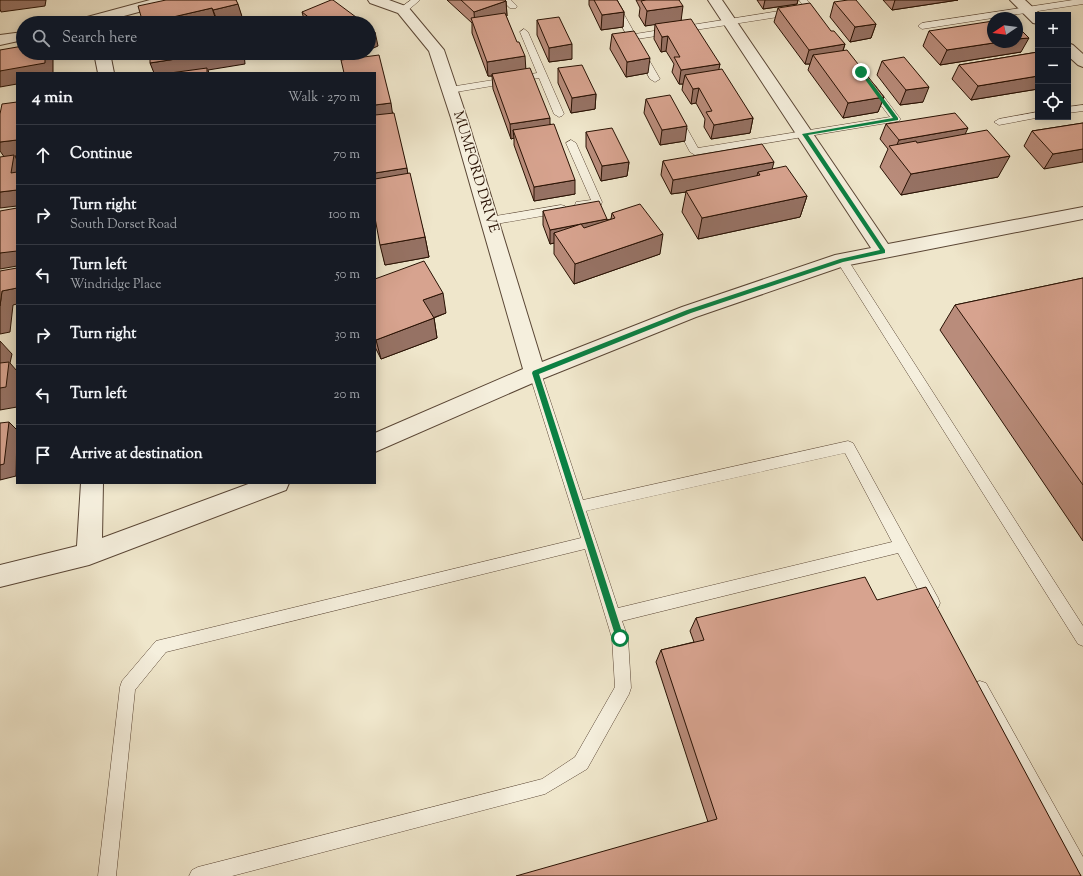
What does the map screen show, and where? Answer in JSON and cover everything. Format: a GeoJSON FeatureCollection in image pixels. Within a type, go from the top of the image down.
{"type":"FeatureCollection","features":[{"type":"Feature","properties":{"kind":"street"},"geometry":{"type":"LineString","coordinates":[[113,16],[168,0]]}},
{"type":"Feature","properties":{"kind":"street","name":"MUMFORD DRIVE"},"geometry":{"type":"LineString","coordinates":[[375,0],[410,5],[436,50],[450,90],[535,373]]}},
{"type":"Feature","properties":{"kind":"street"},"geometry":{"type":"LineString","coordinates":[[715,0],[883,251]]}},
{"type":"Feature","properties":{"kind":"street"},"geometry":{"type":"LineString","coordinates":[[1022,5],[1035,17]]}},
{"type":"Feature","properties":{"kind":"street"},"geometry":{"type":"LineString","coordinates":[[0,40],[16,37]]}},
{"type":"Feature","properties":{"kind":"street"},"geometry":{"type":"LineString","coordinates":[[1071,51],[1083,62]]}},
{"type":"Feature","properties":{"kind":"street"},"geometry":{"type":"LineString","coordinates":[[103,60],[106,72]]}},
{"type":"Feature","properties":{"kind":"street"},"geometry":{"type":"LineString","coordinates":[[376,442],[535,373],[689,312],[842,260],[1083,213]]}},
{"type":"Feature","properties":{"kind":"street"},"geometry":{"type":"LineString","coordinates":[[89,554],[92,484]]}},
{"type":"Feature","properties":{"kind":"street"},"geometry":{"type":"LineString","coordinates":[[0,576],[89,554],[275,484]]}},
{"type":"Feature","properties":{"kind":"lane"},"geometry":{"type":"LineString","coordinates":[[612,0],[655,79]]}},
{"type":"Feature","properties":{"kind":"lane"},"geometry":{"type":"LineString","coordinates":[[632,37],[729,22],[812,12],[803,0]]}},
{"type":"Feature","properties":{"kind":"lane"},"geometry":{"type":"LineString","coordinates":[[922,26],[1022,5],[1083,1]]}},
{"type":"Feature","properties":{"kind":"lane"},"geometry":{"type":"LineString","coordinates":[[524,32],[559,114]]}},
{"type":"Feature","properties":{"kind":"lane"},"geometry":{"type":"LineString","coordinates":[[450,90],[542,75]]}},
{"type":"Feature","properties":{"kind":"lane"},"geometry":{"type":"LineString","coordinates":[[671,107],[695,152],[896,119],[865,78]]}},
{"type":"Feature","properties":{"kind":"lane"},"geometry":{"type":"LineString","coordinates":[[1071,110],[1083,108]]}},
{"type":"Feature","properties":{"kind":"lane"},"geometry":{"type":"LineString","coordinates":[[998,122],[1035,116]]}},
{"type":"Feature","properties":{"kind":"lane"},"geometry":{"type":"LineString","coordinates":[[490,221],[597,202],[571,144]]}},
{"type":"Feature","properties":{"kind":"lane"},"geometry":{"type":"LineString","coordinates":[[842,260],[1083,639]]}},
{"type":"Feature","properties":{"kind":"lane"},"geometry":{"type":"LineString","coordinates":[[198,876],[545,786],[581,763],[623,688],[620,638],[535,373]]}},
{"type":"Feature","properties":{"kind":"lane"},"geometry":{"type":"LineString","coordinates":[[578,507],[848,447],[940,616]]}},
{"type":"Feature","properties":{"kind":"lane"},"geometry":{"type":"LineString","coordinates":[[107,876],[128,687],[161,646],[590,542]]}},
{"type":"Feature","properties":{"kind":"lane"},"geometry":{"type":"LineString","coordinates":[[613,616],[901,546]]}},
{"type":"Feature","properties":{"kind":"lane"},"geometry":{"type":"LineString","coordinates":[[974,678],[1083,874]]}},
{"type":"Feature","properties":{"kind":"building"},"geometry":{"type":"Polygon","coordinates":[[[166,0],[236,0],[238,4],[177,16],[141,16],[138,6],[166,0]]]}},
{"type":"Feature","properties":{"kind":"building"},"geometry":{"type":"Polygon","coordinates":[[[333,0],[355,16],[307,16],[302,12],[333,0]]]}},
{"type":"Feature","properties":{"kind":"building"},"geometry":{"type":"Polygon","coordinates":[[[461,0],[505,0],[506,1],[474,12],[461,0]]]}},
{"type":"Feature","properties":{"kind":"building"},"geometry":{"type":"Polygon","coordinates":[[[594,0],[617,0],[624,12],[602,15],[594,0]]]}},
{"type":"Feature","properties":{"kind":"building"},"geometry":{"type":"Polygon","coordinates":[[[679,0],[683,6],[647,11],[641,1],[679,0]]]}},
{"type":"Feature","properties":{"kind":"building"},"geometry":{"type":"Polygon","coordinates":[[[856,0],[876,24],[855,27],[834,2],[856,0]]]}},
{"type":"Feature","properties":{"kind":"building"},"geometry":{"type":"Polygon","coordinates":[[[810,3],[831,31],[834,31],[845,44],[809,50],[778,8],[810,3]]]}},
{"type":"Feature","properties":{"kind":"building"},"geometry":{"type":"Polygon","coordinates":[[[505,13],[517,42],[519,42],[525,56],[487,62],[471,18],[505,13]]]}},
{"type":"Feature","properties":{"kind":"building"},"geometry":{"type":"Polygon","coordinates":[[[559,17],[572,44],[549,48],[537,20],[559,17]]]}},
{"type":"Feature","properties":{"kind":"building"},"geometry":{"type":"Polygon","coordinates":[[[691,19],[720,64],[681,70],[674,57],[680,57],[668,36],[662,37],[655,24],[691,19]]]}},
{"type":"Feature","properties":{"kind":"building"},"geometry":{"type":"Polygon","coordinates":[[[987,22],[987,44],[947,50],[929,31],[987,22]]]}},
{"type":"Feature","properties":{"kind":"building"},"geometry":{"type":"Polygon","coordinates":[[[634,31],[650,58],[627,62],[612,34],[634,31]]]}},
{"type":"Feature","properties":{"kind":"building"},"geometry":{"type":"Polygon","coordinates":[[[1023,32],[1029,38],[1023,38],[1023,32]]]}},
{"type":"Feature","properties":{"kind":"building"},"geometry":{"type":"Polygon","coordinates":[[[16,47],[16,60],[45,60],[45,63],[0,71],[0,50],[16,47]]]}},
{"type":"Feature","properties":{"kind":"building"},"geometry":{"type":"Polygon","coordinates":[[[847,50],[884,97],[848,103],[813,55],[847,50]]]}},
{"type":"Feature","properties":{"kind":"building"},"geometry":{"type":"Polygon","coordinates":[[[1035,52],[1035,76],[978,86],[959,65],[1035,52]]]}},
{"type":"Feature","properties":{"kind":"building"},"geometry":{"type":"Polygon","coordinates":[[[376,55],[379,55],[391,103],[376,105],[376,72],[344,72],[341,60],[376,60],[376,55]]]}},
{"type":"Feature","properties":{"kind":"building"},"geometry":{"type":"Polygon","coordinates":[[[904,57],[929,87],[906,90],[882,61],[904,57]]]}},
{"type":"Feature","properties":{"kind":"building"},"geometry":{"type":"Polygon","coordinates":[[[150,60],[170,60],[150,63],[150,60]]]}},
{"type":"Feature","properties":{"kind":"building"},"geometry":{"type":"Polygon","coordinates":[[[582,65],[596,94],[572,98],[558,68],[582,65]]]}},
{"type":"Feature","properties":{"kind":"building"},"geometry":{"type":"Polygon","coordinates":[[[207,68],[207,72],[177,72],[207,68]]]}},
{"type":"Feature","properties":{"kind":"building"},"geometry":{"type":"Polygon","coordinates":[[[530,68],[550,118],[510,124],[492,74],[530,68]]]}},
{"type":"Feature","properties":{"kind":"building"},"geometry":{"type":"Polygon","coordinates":[[[722,69],[753,118],[714,125],[706,112],[712,111],[699,88],[693,89],[685,75],[722,69]]]}},
{"type":"Feature","properties":{"kind":"building"},"geometry":{"type":"Polygon","coordinates":[[[670,95],[687,126],[662,130],[646,99],[670,95]]]}},
{"type":"Feature","properties":{"kind":"building"},"geometry":{"type":"Polygon","coordinates":[[[16,102],[16,140],[0,142],[0,114],[2,104],[16,102]]]}},
{"type":"Feature","properties":{"kind":"building"},"geometry":{"type":"Polygon","coordinates":[[[394,113],[407,168],[376,173],[376,115],[394,113]]]}},
{"type":"Feature","properties":{"kind":"building"},"geometry":{"type":"Polygon","coordinates":[[[955,113],[968,128],[899,140],[886,124],[955,113]]]}},
{"type":"Feature","properties":{"kind":"building"},"geometry":{"type":"Polygon","coordinates":[[[1083,123],[1083,149],[1053,154],[1032,131],[1083,123]]]}},
{"type":"Feature","properties":{"kind":"building"},"geometry":{"type":"Polygon","coordinates":[[[554,124],[575,180],[534,187],[513,130],[554,124]]]}},
{"type":"Feature","properties":{"kind":"building"},"geometry":{"type":"Polygon","coordinates":[[[612,128],[629,162],[602,166],[586,132],[612,128]]]}},
{"type":"Feature","properties":{"kind":"building"},"geometry":{"type":"Polygon","coordinates":[[[987,130],[1010,156],[911,174],[889,146],[916,141],[917,143],[987,130]]]}},
{"type":"Feature","properties":{"kind":"building"},"geometry":{"type":"Polygon","coordinates":[[[762,144],[774,162],[673,180],[663,161],[762,144]]]}},
{"type":"Feature","properties":{"kind":"building"},"geometry":{"type":"Polygon","coordinates":[[[14,155],[11,173],[16,172],[16,190],[0,192],[0,157],[14,155]]]}},
{"type":"Feature","properties":{"kind":"building"},"geometry":{"type":"Polygon","coordinates":[[[786,166],[807,196],[702,218],[686,191],[760,175],[758,172],[786,166]]]}},
{"type":"Feature","properties":{"kind":"building"},"geometry":{"type":"Polygon","coordinates":[[[410,173],[425,237],[380,245],[376,223],[376,179],[410,173]]]}},
{"type":"Feature","properties":{"kind":"building"},"geometry":{"type":"Polygon","coordinates":[[[599,201],[607,219],[550,230],[543,211],[599,201]]]}},
{"type":"Feature","properties":{"kind":"building"},"geometry":{"type":"Polygon","coordinates":[[[640,204],[663,234],[575,264],[554,233],[581,224],[584,228],[615,218],[612,213],[640,204]]]}},
{"type":"Feature","properties":{"kind":"building"},"geometry":{"type":"Polygon","coordinates":[[[16,208],[16,251],[0,253],[0,211],[16,208]]]}},
{"type":"Feature","properties":{"kind":"building"},"geometry":{"type":"Polygon","coordinates":[[[424,261],[443,293],[423,300],[434,318],[376,340],[376,279],[424,261]]]}},
{"type":"Feature","properties":{"kind":"building"},"geometry":{"type":"Polygon","coordinates":[[[16,268],[16,288],[2,291],[0,306],[0,271],[16,268]]]}},
{"type":"Feature","properties":{"kind":"building"},"geometry":{"type":"Polygon","coordinates":[[[1083,278],[1083,485],[955,305],[1083,278]]]}},
{"type":"Feature","properties":{"kind":"building"},"geometry":{"type":"Polygon","coordinates":[[[9,362],[6,387],[0,388],[0,363],[9,362]]]}},
{"type":"Feature","properties":{"kind":"building"},"geometry":{"type":"Polygon","coordinates":[[[9,422],[4,464],[0,465],[0,423],[9,422]]]}},
{"type":"Feature","properties":{"kind":"building"},"geometry":{"type":"Polygon","coordinates":[[[865,577],[877,600],[926,587],[1081,876],[516,876],[717,819],[661,650],[704,640],[696,618],[865,577]]]}},
{"type":"Feature","properties":{"kind":"route"},"geometry":{"type":"LineString","coordinates":[[620,638],[535,373],[689,312],[842,260],[883,251],[805,134],[896,119],[861,72]]}}]}
